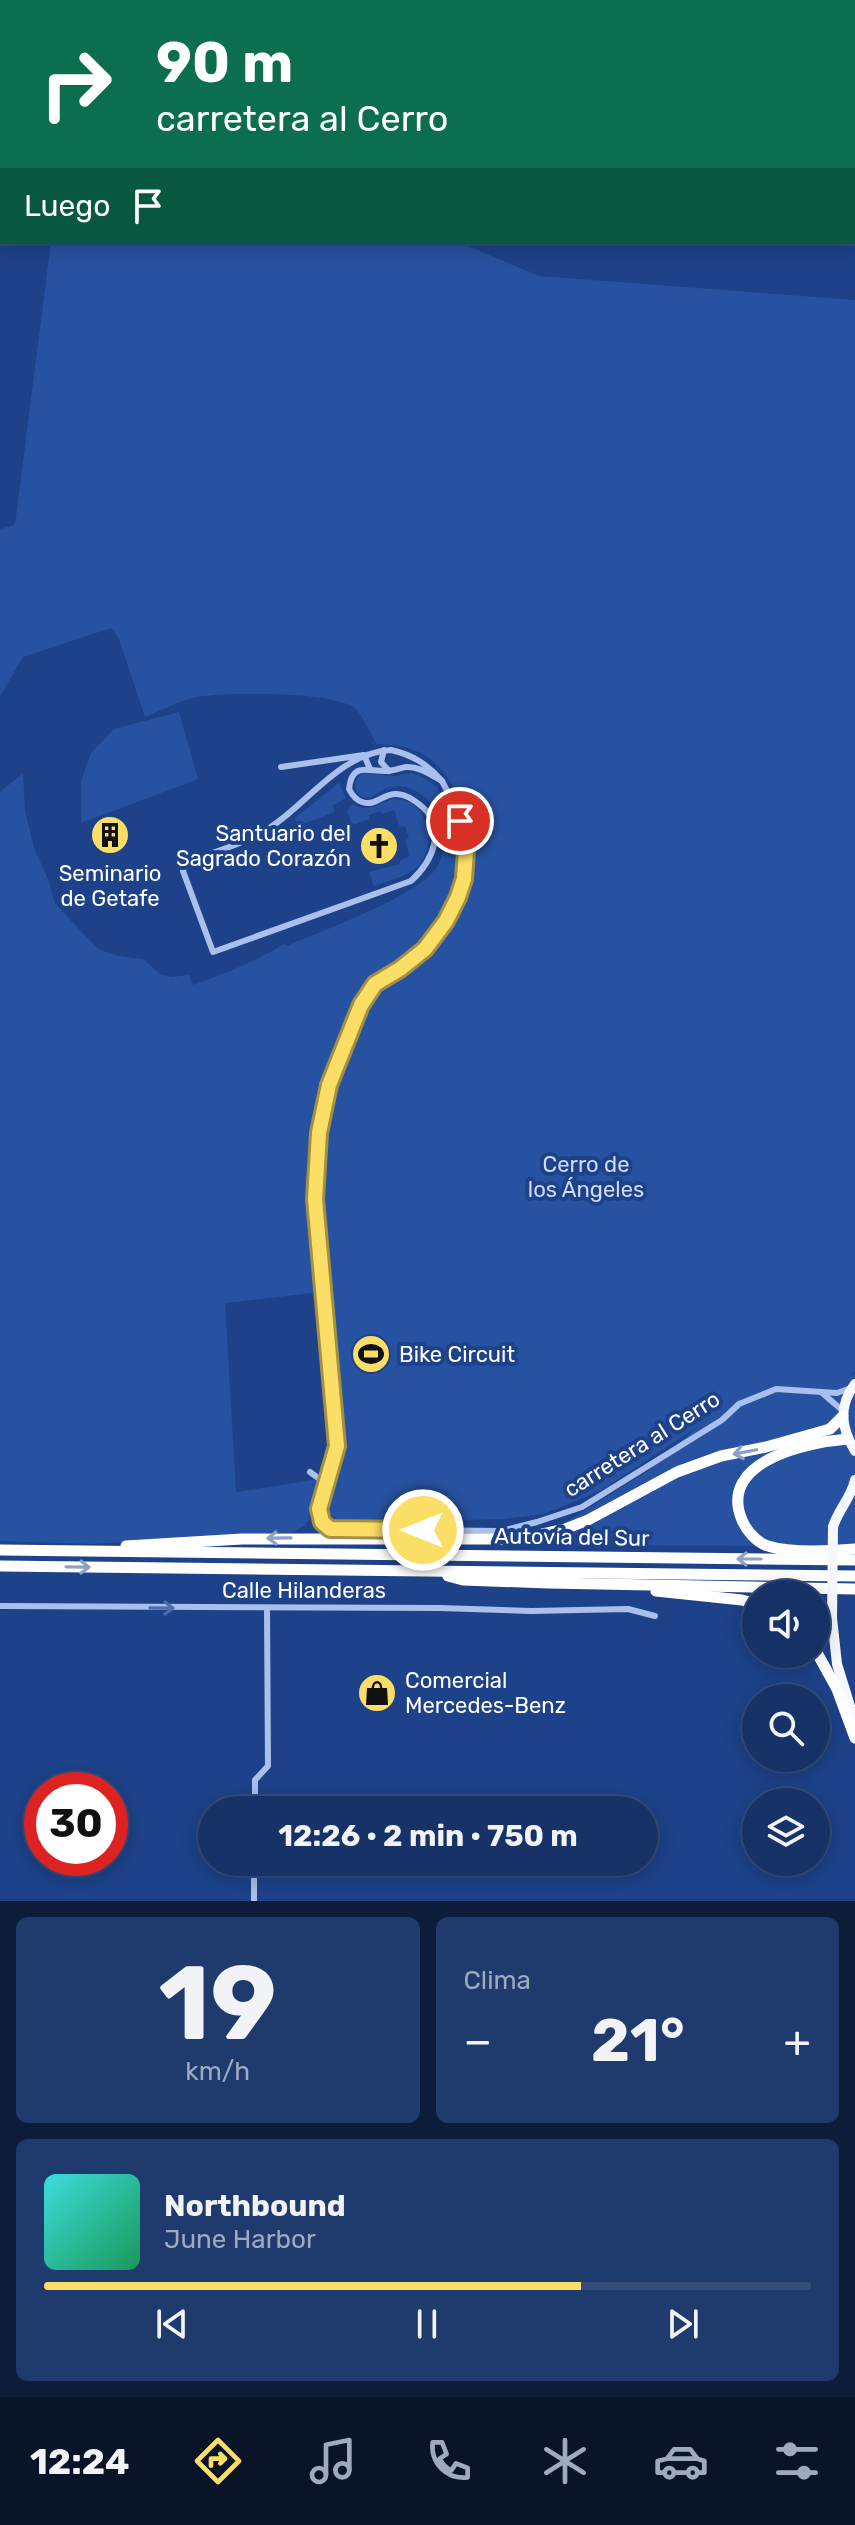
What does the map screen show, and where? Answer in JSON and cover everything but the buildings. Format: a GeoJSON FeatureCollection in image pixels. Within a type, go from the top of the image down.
{"type":"FeatureCollection","features":[{"type":"Feature","properties":{"kind":"highway"},"geometry":{"type":"LineString","coordinates":[[82,1552],[123,1546],[242,1539],[519,1539],[565,1529],[588,1520],[677,1472],[721,1456],[830,1429],[842,1413],[853,1386]]}},
{"type":"Feature","properties":{"kind":"highway"},"geometry":{"type":"LineString","coordinates":[[842,1413],[848,1439],[855,1451]]}},
{"type":"Feature","properties":{"kind":"highway"},"geometry":{"type":"LineString","coordinates":[[848,1439],[822,1441],[769,1458],[744,1480],[738,1505],[747,1529],[766,1546],[827,1551],[855,1549]]}},
{"type":"Feature","properties":{"kind":"highway"},"geometry":{"type":"LineString","coordinates":[[855,1480],[853,1491],[833,1527],[832,1618],[842,1688],[855,1722]]}},
{"type":"Feature","properties":{"kind":"highway","name":"Autovía del Sur"},"geometry":{"type":"LineString","coordinates":[[0,1550],[855,1560]]}},
{"type":"Feature","properties":{"kind":"highway","name":"Autovía del Sur"},"geometry":{"type":"LineString","coordinates":[[0,1566],[855,1576]]}},
{"type":"Feature","properties":{"kind":"highway"},"geometry":{"type":"LineString","coordinates":[[428,1571],[463,1580],[855,1589]]}},
{"type":"Feature","properties":{"kind":"highway"},"geometry":{"type":"LineString","coordinates":[[596,1583],[742,1600]]}},
{"type":"Feature","properties":{"kind":"highway"},"geometry":{"type":"LineString","coordinates":[[825,1668],[837,1689],[855,1738]]}},
{"type":"Feature","properties":{"kind":"street"},"geometry":{"type":"LineString","coordinates":[[384,750],[381,762],[389,771]]}},
{"type":"Feature","properties":{"kind":"street"},"geometry":{"type":"LineString","coordinates":[[281,767],[384,750],[407,754],[428,765],[442,781]]}},
{"type":"Feature","properties":{"kind":"street"},"geometry":{"type":"LineString","coordinates":[[364,755],[261,833],[185,863],[183,871],[213,952],[411,881],[424,869],[433,853],[435,829],[429,812],[407,795],[393,793],[384,795],[376,802],[360,802],[349,789],[350,779],[363,768],[389,771],[409,767],[423,770],[442,781]]}},
{"type":"Feature","properties":{"kind":"street"},"geometry":{"type":"LineString","coordinates":[[364,755],[370,769]]}},
{"type":"Feature","properties":{"kind":"street","name":"carretera al Cerro"},"geometry":{"type":"LineString","coordinates":[[442,781],[460,821],[466,851],[464,879],[458,897],[446,921],[425,949],[375,984],[361,1005],[329,1085],[319,1133],[315,1199],[337,1446],[319,1509],[322,1522],[330,1529],[501,1531],[537,1522],[582,1507],[722,1420],[739,1404],[776,1389],[821,1392]]}},
{"type":"Feature","properties":{"kind":"street"},"geometry":{"type":"LineString","coordinates":[[821,1392],[837,1393],[853,1386]]}},
{"type":"Feature","properties":{"kind":"street"},"geometry":{"type":"LineString","coordinates":[[821,1392],[842,1413]]}},
{"type":"Feature","properties":{"kind":"street"},"geometry":{"type":"LineString","coordinates":[[310,1472],[325,1483]]}},
{"type":"Feature","properties":{"kind":"street","name":"Calle Hilanderas"},"geometry":{"type":"LineString","coordinates":[[0,1606],[531,1611],[610,1608],[655,1616]]}},
{"type":"Feature","properties":{"kind":"street"},"geometry":{"type":"LineString","coordinates":[[255,1796],[255,1780],[268,1766],[267,1609]]}},
{"type":"Feature","properties":{"kind":"street"},"geometry":{"type":"LineString","coordinates":[[254,1876],[254,1901]]}},
{"type":"Feature","properties":{"kind":"green space","name":"Cerro de los Ángeles"},"geometry":{"type":"Polygon","coordinates":[[[51,244],[463,244],[539,276],[855,300],[855,1371],[847,1379],[855,1373],[855,1546],[529,1545],[648,1471],[696,1428],[600,1491],[544,1514],[503,1519],[339,1523],[330,1515],[327,1504],[343,1447],[315,1199],[320,1144],[333,1086],[379,985],[406,970],[430,950],[450,927],[464,900],[471,863],[470,842],[460,801],[450,782],[424,755],[377,744],[355,708],[342,702],[278,694],[212,695],[184,701],[145,717],[119,639],[111,628],[23,657],[0,696],[0,529],[15,525],[51,244]]]}},
{"type":"Feature","properties":{"kind":"green space"},"geometry":{"type":"Polygon","coordinates":[[[179,712],[198,779],[81,823],[81,781],[91,753],[114,729],[179,712]]]}},
{"type":"Feature","properties":{"kind":"green space"},"geometry":{"type":"Polygon","coordinates":[[[23,773],[25,811],[34,848],[55,904],[98,949],[118,956],[143,959],[160,974],[172,977],[189,975],[193,985],[388,902],[424,881],[435,870],[441,859],[443,841],[441,823],[433,806],[420,793],[403,787],[385,789],[363,798],[355,786],[363,773],[394,776],[412,773],[423,777],[437,787],[452,816],[458,854],[454,888],[437,920],[413,947],[369,981],[353,1003],[324,1079],[308,1146],[307,1171],[314,1208],[313,1293],[225,1303],[236,1492],[314,1480],[321,1482],[306,1525],[293,1532],[92,1544],[0,1541],[0,792],[23,773]]]}},
{"type":"Feature","properties":{"kind":"green space"},"geometry":{"type":"Polygon","coordinates":[[[339,783],[346,798],[332,806],[335,812],[298,826],[295,818],[339,783]]]}},
{"type":"Feature","properties":{"kind":"green space"},"geometry":{"type":"Polygon","coordinates":[[[394,799],[407,801],[422,814],[428,832],[426,852],[412,871],[374,886],[369,872],[400,864],[410,856],[405,826],[400,827],[394,810],[369,815],[370,819],[352,825],[347,811],[352,804],[368,808],[394,799]]]}},
{"type":"Feature","properties":{"kind":"place","name":"Seminario de Getafe"},"geometry":{"type":"Point","coordinates":[110,835]}},
{"type":"Feature","properties":{"kind":"place","name":"Santuario del Sagrado Corazón"},"geometry":{"type":"Point","coordinates":[379,846]}},
{"type":"Feature","properties":{"kind":"place","name":"Bike Circuit"},"geometry":{"type":"Point","coordinates":[371,1354]}},
{"type":"Feature","properties":{"kind":"place","name":"Comercial Mercedes-Benz"},"geometry":{"type":"Point","coordinates":[377,1693]}},
{"type":"Feature","properties":{"kind":"route"},"geometry":{"type":"LineString","coordinates":[[423,1530],[330,1529],[322,1522],[319,1509],[337,1446],[314,1181],[319,1133],[329,1085],[361,1005],[375,984],[425,949],[446,921],[458,897],[464,879],[466,851],[460,821]]}}]}
